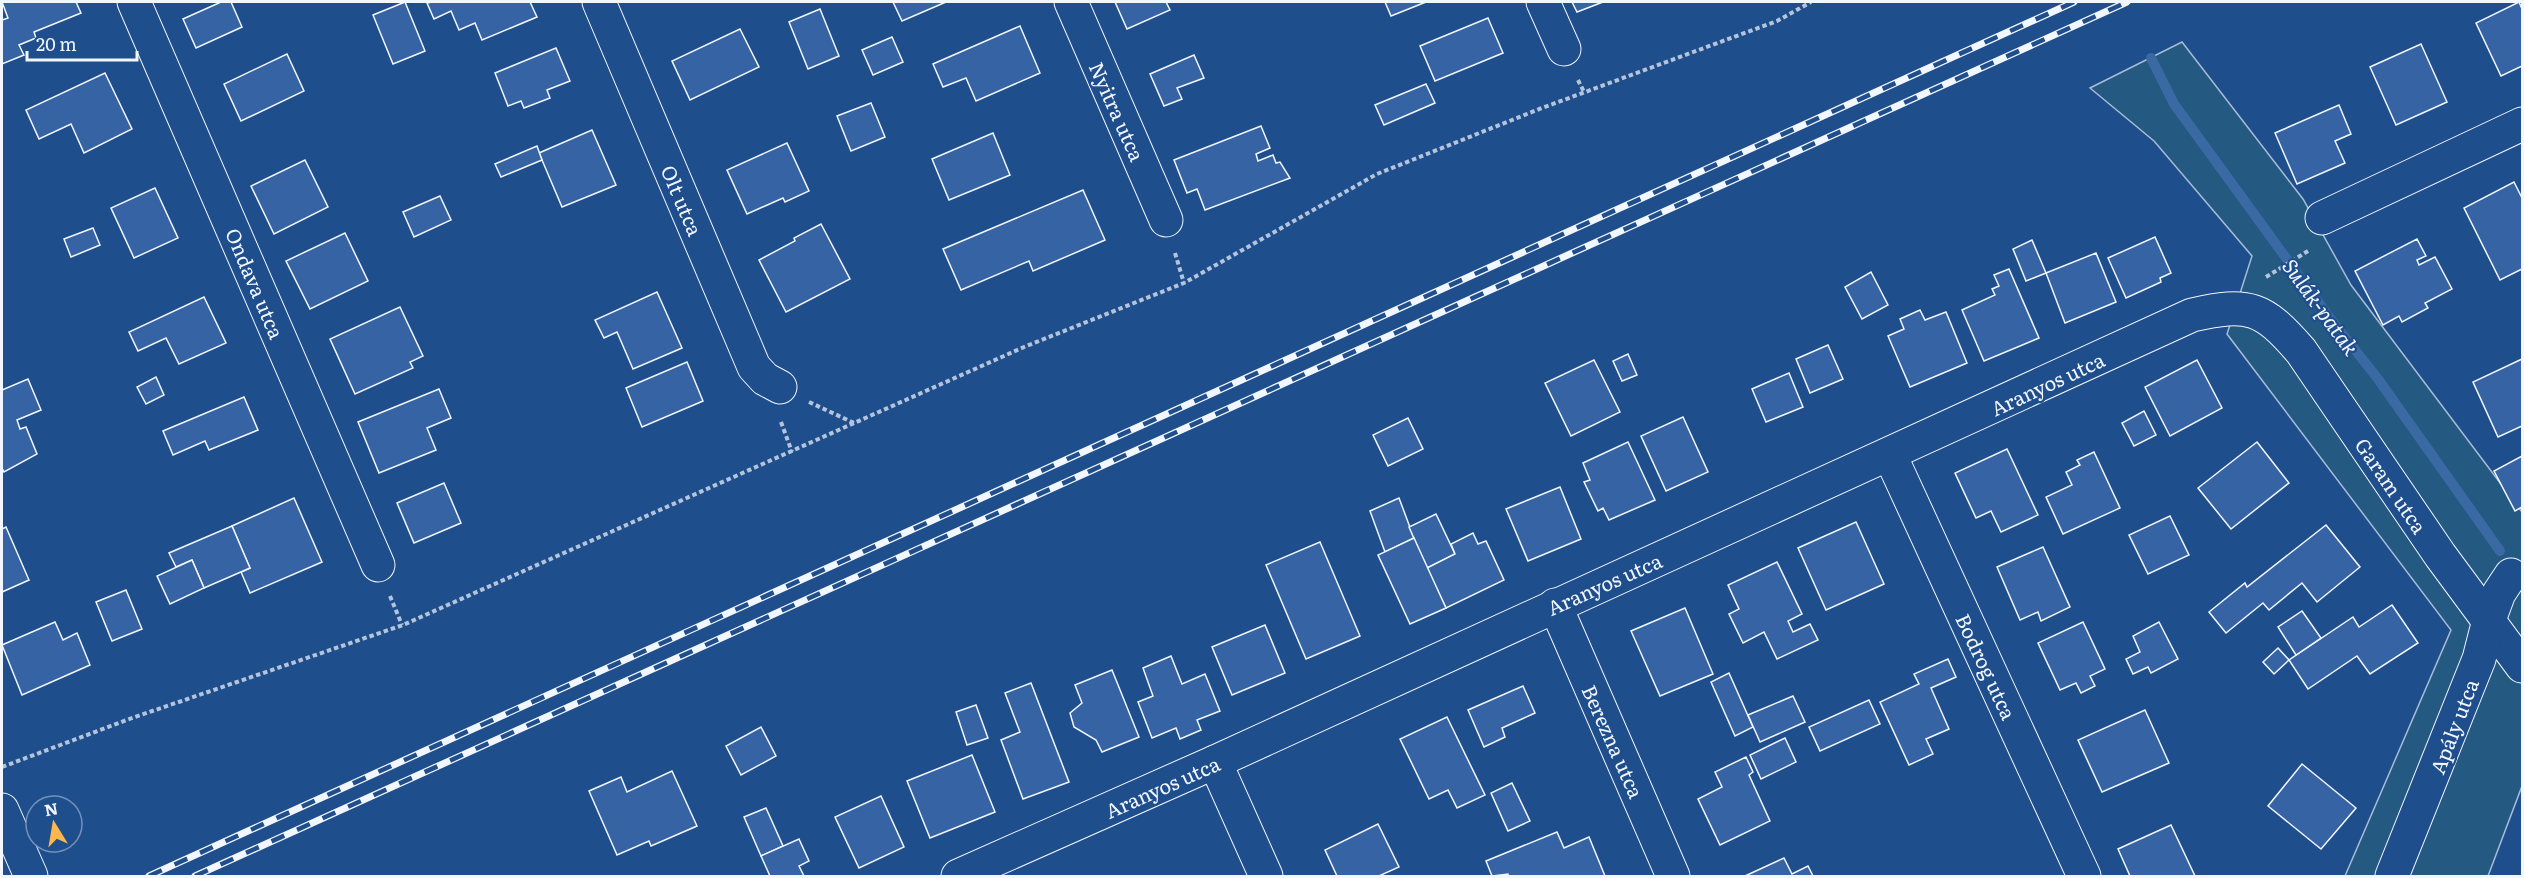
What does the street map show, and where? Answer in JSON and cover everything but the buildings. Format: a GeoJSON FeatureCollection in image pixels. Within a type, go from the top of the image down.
{"type":"FeatureCollection","features":[{"type":"Feature","properties":{"kind":"street","name":"Ondava utca"},"geometry":{"type":"LineString","coordinates":[[134,2],[378,565]]}},
{"type":"Feature","properties":{"kind":"street","name":"Olt utca"},"geometry":{"type":"LineString","coordinates":[[598,2],[754,367],[765,379],[780,387]]}},
{"type":"Feature","properties":{"kind":"street","name":"Nyitra utca"},"geometry":{"type":"LineString","coordinates":[[1071,2],[1166,220]]}},
{"type":"Feature","properties":{"kind":"street"},"geometry":{"type":"LineString","coordinates":[[1543,2],[1564,49]]}},
{"type":"Feature","properties":{"kind":"street"},"geometry":{"type":"LineString","coordinates":[[2318,233],[2523,124]]}},
{"type":"Feature","properties":{"kind":"street","name":"Aranyos utca"},"geometry":{"type":"LineString","coordinates":[[957,876],[1215,762],[2192,315],[2226,308],[2255,297]]}},
{"type":"Feature","properties":{"kind":"street","name":"Garam utca"},"geometry":{"type":"LineString","coordinates":[[2255,297],[2301,351],[2439,555],[2523,666]]}},
{"type":"Feature","properties":{"kind":"street","name":"Bodrog utca"},"geometry":{"type":"LineString","coordinates":[[1890,455],[2084,876]]}},
{"type":"Feature","properties":{"kind":"street","name":"Apály utca"},"geometry":{"type":"LineString","coordinates":[[2439,555],[2467,575],[2486,579],[2517,572]]}},
{"type":"Feature","properties":{"kind":"street","name":"Apály utca"},"geometry":{"type":"LineString","coordinates":[[2392,876],[2479,659],[2499,592],[2517,572]]}},
{"type":"Feature","properties":{"kind":"street","name":"Berezna utca"},"geometry":{"type":"LineString","coordinates":[[1555,605],[1673,876]]}},
{"type":"Feature","properties":{"kind":"street"},"geometry":{"type":"LineString","coordinates":[[1215,762],[1266,876]]}},
{"type":"Feature","properties":{"kind":"street"},"geometry":{"type":"LineString","coordinates":[[2,810],[31,876]]}},
{"type":"Feature","properties":{"kind":"path"},"geometry":{"type":"LineString","coordinates":[[2,768],[154,710],[403,625],[1024,347],[1184,283],[1377,174],[1542,108],[1777,21],[1811,2]]}},
{"type":"Feature","properties":{"kind":"path"},"geometry":{"type":"LineString","coordinates":[[2255,297],[2318,233]]}},
{"type":"Feature","properties":{"kind":"path"},"geometry":{"type":"LineString","coordinates":[[780,387],[854,424]]}},
{"type":"Feature","properties":{"kind":"shaded area"},"geometry":{"type":"Polygon","coordinates":[[[2182,42],[2303,199],[2351,285],[2522,512],[2522,786],[2488,876],[2345,876],[2451,630],[2227,334],[2252,256],[2154,141],[2090,88],[2182,42]]]}},
{"type":"Feature","properties":{"kind":"waterway","name":"Sulák-patak"},"geometry":{"type":"LineString","coordinates":[[2151,58],[2174,104],[2329,317],[2378,379],[2500,551]]}},
{"type":"Feature","properties":{"kind":"railway"},"geometry":{"type":"LineString","coordinates":[[149,876],[2074,2]]}},
{"type":"Feature","properties":{"kind":"railway"},"geometry":{"type":"LineString","coordinates":[[195,876],[2127,2]]}}]}
